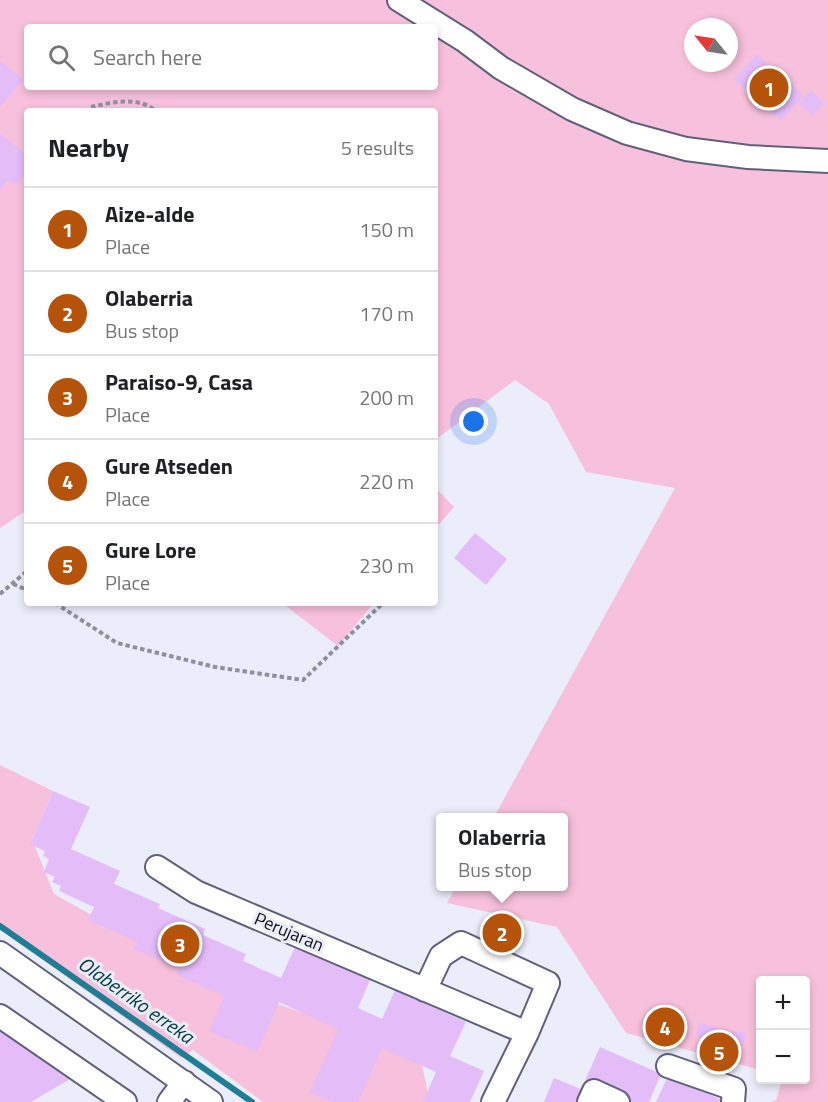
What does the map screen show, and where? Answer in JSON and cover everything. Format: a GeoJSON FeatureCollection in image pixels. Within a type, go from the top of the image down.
{"type":"FeatureCollection","features":[{"type":"Feature","properties":{"kind":"street"},"geometry":{"type":"LineString","coordinates":[[399,0],[438,24]]}},
{"type":"Feature","properties":{"kind":"street"},"geometry":{"type":"LineString","coordinates":[[438,24],[501,68],[561,104],[627,133],[686,149],[748,157],[828,160]]}},
{"type":"Feature","properties":{"kind":"street","name":"Perujaran"},"geometry":{"type":"LineString","coordinates":[[156,867],[196,892],[527,1034]]}},
{"type":"Feature","properties":{"kind":"street"},"geometry":{"type":"LineString","coordinates":[[425,990],[441,956],[461,943],[548,983],[527,1034],[493,1102]]}},
{"type":"Feature","properties":{"kind":"street"},"geometry":{"type":"LineString","coordinates":[[0,953],[211,1102]]}},
{"type":"Feature","properties":{"kind":"street"},"geometry":{"type":"LineString","coordinates":[[0,1016],[125,1102]]}},
{"type":"Feature","properties":{"kind":"street"},"geometry":{"type":"LineString","coordinates":[[668,1066],[734,1089],[734,1102]]}},
{"type":"Feature","properties":{"kind":"street"},"geometry":{"type":"LineString","coordinates":[[169,1102],[184,1082]]}},
{"type":"Feature","properties":{"kind":"street"},"geometry":{"type":"LineString","coordinates":[[589,1102],[594,1091],[618,1102]]}},
{"type":"Feature","properties":{"kind":"path"},"geometry":{"type":"LineString","coordinates":[[91,107],[122,100],[153,108]]}},
{"type":"Feature","properties":{"kind":"path"},"geometry":{"type":"LineString","coordinates":[[0,594],[24,574]]}},
{"type":"Feature","properties":{"kind":"path"},"geometry":{"type":"LineString","coordinates":[[13,584],[24,589]]}},
{"type":"Feature","properties":{"kind":"path"},"geometry":{"type":"LineString","coordinates":[[60,606],[117,643],[215,667],[303,680],[380,606]]}},
{"type":"Feature","properties":{"kind":"shaded area"},"geometry":{"type":"Polygon","coordinates":[[[0,0],[828,0],[828,1102],[771,1102],[776,1100],[781,1084],[810,1084],[810,976],[756,976],[756,1069],[626,1033],[557,927],[447,903],[454,891],[568,891],[568,813],[496,813],[675,488],[586,472],[549,404],[515,380],[438,438],[438,108],[24,108],[24,512],[0,528],[0,0]]]}},
{"type":"Feature","properties":{"kind":"shaded area"},"geometry":{"type":"Polygon","coordinates":[[[438,490],[454,507],[438,526],[438,490]]]}},
{"type":"Feature","properties":{"kind":"shaded area"},"geometry":{"type":"Polygon","coordinates":[[[286,606],[371,606],[338,646],[286,606]]]}},
{"type":"Feature","properties":{"kind":"shaded area"},"geometry":{"type":"Polygon","coordinates":[[[0,765],[53,791],[32,839],[54,894],[208,980],[376,1038],[422,1065],[430,1102],[263,1102],[193,1050],[181,1058],[0,929],[0,765]]]}},
{"type":"Feature","properties":{"kind":"building"},"geometry":{"type":"Polygon","coordinates":[[[757,54],[804,96],[781,121],[734,79],[757,54]]]}},
{"type":"Feature","properties":{"kind":"building"},"geometry":{"type":"Polygon","coordinates":[[[0,61],[23,80],[0,107],[0,61]]]}},
{"type":"Feature","properties":{"kind":"building"},"geometry":{"type":"Polygon","coordinates":[[[811,91],[825,103],[813,116],[799,104],[811,91]]]}},
{"type":"Feature","properties":{"kind":"building"},"geometry":{"type":"Polygon","coordinates":[[[0,134],[24,153],[24,176],[17,185],[9,179],[0,190],[0,134]]]}},
{"type":"Feature","properties":{"kind":"building"},"geometry":{"type":"Polygon","coordinates":[[[475,533],[507,559],[486,585],[454,558],[475,533]]]}},
{"type":"Feature","properties":{"kind":"building"},"geometry":{"type":"Polygon","coordinates":[[[53,791],[90,807],[71,849],[120,871],[114,884],[160,904],[158,908],[205,929],[203,935],[246,954],[243,961],[281,978],[295,947],[370,980],[358,1008],[382,1019],[395,990],[466,1022],[450,1056],[484,1071],[470,1102],[423,1102],[436,1072],[382,1048],[358,1102],[332,1102],[310,1092],[338,1029],[279,1002],[257,1052],[209,1031],[225,996],[177,975],[180,969],[134,949],[138,942],[88,920],[94,907],[59,891],[61,886],[52,882],[55,877],[44,872],[49,859],[43,856],[45,851],[30,844],[53,791]]]}},
{"type":"Feature","properties":{"kind":"building"},"geometry":{"type":"Polygon","coordinates":[[[659,1005],[687,1020],[671,1050],[643,1034],[659,1005]]]}},
{"type":"Feature","properties":{"kind":"building"},"geometry":{"type":"Polygon","coordinates":[[[0,1022],[77,1075],[31,1102],[0,1102],[0,1022]]]}},
{"type":"Feature","properties":{"kind":"building"},"geometry":{"type":"Polygon","coordinates":[[[699,1023],[720,1028],[719,1035],[729,1036],[730,1031],[746,1032],[745,1042],[736,1042],[733,1066],[702,1062],[705,1039],[696,1036],[699,1023]]]}},
{"type":"Feature","properties":{"kind":"building"},"geometry":{"type":"Polygon","coordinates":[[[600,1047],[661,1074],[649,1102],[626,1102],[584,1083],[600,1047]]]}},
{"type":"Feature","properties":{"kind":"building"},"geometry":{"type":"Polygon","coordinates":[[[668,1076],[726,1102],[656,1102],[668,1076]]]}},
{"type":"Feature","properties":{"kind":"building"},"geometry":{"type":"Polygon","coordinates":[[[554,1078],[590,1093],[586,1102],[544,1102],[554,1078]]]}},
{"type":"Feature","properties":{"kind":"waterway","name":"Olaberriko erreka"},"geometry":{"type":"LineString","coordinates":[[0,926],[252,1102]]}},
{"type":"Feature","properties":{"kind":"place","name":"Aize-alde"},"geometry":{"type":"Point","coordinates":[769,88]}},
{"type":"Feature","properties":{"kind":"place","name":"Olaberria"},"geometry":{"type":"Point","coordinates":[502,933]}},
{"type":"Feature","properties":{"kind":"place","name":"Paraiso-9, Casa"},"geometry":{"type":"Point","coordinates":[180,944]}},
{"type":"Feature","properties":{"kind":"place","name":"Gure Atseden"},"geometry":{"type":"Point","coordinates":[665,1027]}},
{"type":"Feature","properties":{"kind":"place","name":"Gure Lore"},"geometry":{"type":"Point","coordinates":[719,1052]}}]}
